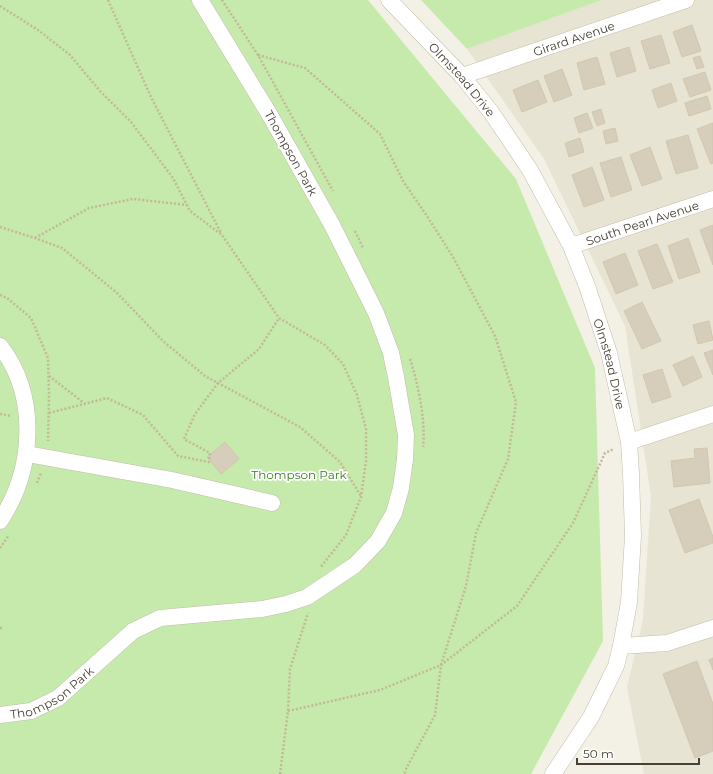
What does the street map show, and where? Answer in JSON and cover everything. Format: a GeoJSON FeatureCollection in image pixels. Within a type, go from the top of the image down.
{"type":"FeatureCollection","features":[{"type":"Feature","properties":{"kind":"street","name":"Thompson Park"},"geometry":{"type":"LineString","coordinates":[[0,715],[31,711],[58,698],[134,631],[160,618],[262,609],[286,604],[307,597],[310,601],[355,565],[378,541],[394,513],[401,488],[405,459],[406,435],[391,353],[376,313],[332,225],[271,117],[200,0]]}},
{"type":"Feature","properties":{"kind":"street","name":"Olmstead Drive"},"geometry":{"type":"LineString","coordinates":[[389,0],[462,76],[491,112],[530,170],[571,246],[587,286],[609,353],[629,442],[633,536],[628,602],[621,646],[616,666],[591,717],[553,774]]}},
{"type":"Feature","properties":{"kind":"street","name":"Girard Avenue"},"geometry":{"type":"LineString","coordinates":[[462,76],[686,0]]}},
{"type":"Feature","properties":{"kind":"street","name":"South Pearl Avenue"},"geometry":{"type":"LineString","coordinates":[[571,246],[713,199]]}},
{"type":"Feature","properties":{"kind":"street"},"geometry":{"type":"LineString","coordinates":[[0,346],[7,355],[21,385],[26,404],[27,454],[22,475],[9,507],[0,521]]}},
{"type":"Feature","properties":{"kind":"street"},"geometry":{"type":"LineString","coordinates":[[629,442],[713,414]]}},
{"type":"Feature","properties":{"kind":"street"},"geometry":{"type":"LineString","coordinates":[[27,454],[172,480],[272,503]]}},
{"type":"Feature","properties":{"kind":"street"},"geometry":{"type":"LineString","coordinates":[[621,646],[667,644],[713,628]]}},
{"type":"Feature","properties":{"kind":"path"},"geometry":{"type":"LineString","coordinates":[[108,0],[150,95],[222,234],[279,318],[325,345],[343,364],[357,395],[366,429],[366,461],[361,497],[346,535],[317,571],[310,601],[290,669],[288,711],[280,774]]}},
{"type":"Feature","properties":{"kind":"path"},"geometry":{"type":"LineString","coordinates":[[222,0],[258,55],[336,197]]}},
{"type":"Feature","properties":{"kind":"path"},"geometry":{"type":"LineString","coordinates":[[0,6],[38,30],[70,55],[100,92],[131,122],[173,178],[190,212],[222,234]]}},
{"type":"Feature","properties":{"kind":"path"},"geometry":{"type":"LineString","coordinates":[[258,55],[305,68],[380,134],[404,181],[453,257],[495,336],[516,402],[508,459],[476,533],[466,586],[441,665],[435,715],[405,771],[405,774]]}},
{"type":"Feature","properties":{"kind":"path"},"geometry":{"type":"LineString","coordinates":[[35,238],[89,208],[133,199],[187,205]]}},
{"type":"Feature","properties":{"kind":"path"},"geometry":{"type":"LineString","coordinates":[[0,227],[62,248],[116,292],[163,341],[205,376],[300,426],[340,462],[361,497]]}},
{"type":"Feature","properties":{"kind":"path"},"geometry":{"type":"LineString","coordinates":[[354,230],[365,251]]}},
{"type":"Feature","properties":{"kind":"path"},"geometry":{"type":"LineString","coordinates":[[49,413],[107,398],[143,415],[178,456],[209,462],[210,453],[184,439],[195,414],[218,383],[259,349],[279,318]]}},
{"type":"Feature","properties":{"kind":"path"},"geometry":{"type":"LineString","coordinates":[[409,357],[419,393],[424,436],[422,452]]}},
{"type":"Feature","properties":{"kind":"path"},"geometry":{"type":"LineString","coordinates":[[49,375],[84,403]]}},
{"type":"Feature","properties":{"kind":"path"},"geometry":{"type":"LineString","coordinates":[[288,711],[380,690],[441,665],[517,606],[573,523],[605,453],[629,442]]}},
{"type":"Feature","properties":{"kind":"shaded area"},"geometry":{"type":"Polygon","coordinates":[[[602,0],[713,0],[713,774],[644,774],[627,687],[643,620],[651,496],[625,326],[544,159],[467,49],[602,0]]]}},
{"type":"Feature","properties":{"kind":"green space","name":"Thompson Park"},"geometry":{"type":"Polygon","coordinates":[[[0,0],[368,0],[516,179],[595,368],[603,641],[531,774],[0,774],[0,0]]]}},
{"type":"Feature","properties":{"kind":"green space"},"geometry":{"type":"Polygon","coordinates":[[[421,0],[602,0],[467,49],[421,0]]]}},
{"type":"Feature","properties":{"kind":"building"},"geometry":{"type":"Polygon","coordinates":[[[692,25],[701,51],[682,57],[673,32],[692,25]]]}},
{"type":"Feature","properties":{"kind":"building"},"geometry":{"type":"Polygon","coordinates":[[[661,35],[670,63],[650,69],[641,41],[661,35]]]}},
{"type":"Feature","properties":{"kind":"building"},"geometry":{"type":"Polygon","coordinates":[[[629,47],[636,71],[617,77],[610,53],[629,47]]]}},
{"type":"Feature","properties":{"kind":"building"},"geometry":{"type":"Polygon","coordinates":[[[700,56],[704,67],[697,69],[693,58],[700,56]]]}},
{"type":"Feature","properties":{"kind":"building"},"geometry":{"type":"Polygon","coordinates":[[[597,57],[605,84],[584,90],[577,63],[597,57]]]}},
{"type":"Feature","properties":{"kind":"building"},"geometry":{"type":"Polygon","coordinates":[[[562,69],[572,95],[554,102],[544,76],[562,69]]]}},
{"type":"Feature","properties":{"kind":"building"},"geometry":{"type":"Polygon","coordinates":[[[705,72],[711,90],[690,97],[683,79],[705,72]]]}},
{"type":"Feature","properties":{"kind":"building"},"geometry":{"type":"Polygon","coordinates":[[[538,80],[547,102],[522,112],[513,90],[538,80]]]}},
{"type":"Feature","properties":{"kind":"building"},"geometry":{"type":"Polygon","coordinates":[[[671,83],[677,101],[658,108],[652,90],[671,83]]]}},
{"type":"Feature","properties":{"kind":"building"},"geometry":{"type":"Polygon","coordinates":[[[707,96],[711,109],[689,116],[685,103],[707,96]]]}},
{"type":"Feature","properties":{"kind":"building"},"geometry":{"type":"Polygon","coordinates":[[[601,109],[605,123],[597,126],[592,112],[601,109]]]}},
{"type":"Feature","properties":{"kind":"building"},"geometry":{"type":"Polygon","coordinates":[[[587,113],[593,128],[579,133],[574,118],[587,113]]]}},
{"type":"Feature","properties":{"kind":"building"},"geometry":{"type":"Polygon","coordinates":[[[713,123],[713,163],[711,164],[697,129],[713,123]]]}},
{"type":"Feature","properties":{"kind":"building"},"geometry":{"type":"Polygon","coordinates":[[[615,128],[618,141],[606,144],[603,131],[615,128]]]}},
{"type":"Feature","properties":{"kind":"building"},"geometry":{"type":"Polygon","coordinates":[[[688,135],[698,168],[676,174],[666,141],[688,135]]]}},
{"type":"Feature","properties":{"kind":"building"},"geometry":{"type":"Polygon","coordinates":[[[580,138],[584,152],[569,157],[565,143],[580,138]]]}},
{"type":"Feature","properties":{"kind":"building"},"geometry":{"type":"Polygon","coordinates":[[[650,147],[662,179],[642,186],[630,155],[650,147]]]}},
{"type":"Feature","properties":{"kind":"building"},"geometry":{"type":"Polygon","coordinates":[[[621,157],[632,190],[611,197],[600,163],[621,157]]]}},
{"type":"Feature","properties":{"kind":"building"},"geometry":{"type":"Polygon","coordinates":[[[592,167],[604,200],[584,207],[572,175],[592,167]]]}},
{"type":"Feature","properties":{"kind":"building"},"geometry":{"type":"Polygon","coordinates":[[[713,225],[713,265],[700,230],[713,225]]]}},
{"type":"Feature","properties":{"kind":"building"},"geometry":{"type":"Polygon","coordinates":[[[688,238],[700,272],[679,279],[668,246],[688,238]]]}},
{"type":"Feature","properties":{"kind":"building"},"geometry":{"type":"Polygon","coordinates":[[[657,244],[673,282],[653,289],[638,251],[657,244]]]}},
{"type":"Feature","properties":{"kind":"building"},"geometry":{"type":"Polygon","coordinates":[[[625,253],[638,285],[616,294],[603,262],[625,253]]]}},
{"type":"Feature","properties":{"kind":"building"},"geometry":{"type":"Polygon","coordinates":[[[642,302],[661,341],[642,349],[624,311],[642,302]]]}},
{"type":"Feature","properties":{"kind":"building"},"geometry":{"type":"Polygon","coordinates":[[[709,321],[713,340],[698,344],[693,325],[709,321]]]}},
{"type":"Feature","properties":{"kind":"building"},"geometry":{"type":"Polygon","coordinates":[[[713,350],[713,375],[704,353],[713,350]]]}},
{"type":"Feature","properties":{"kind":"building"},"geometry":{"type":"Polygon","coordinates":[[[693,356],[702,377],[683,386],[673,365],[693,356]]]}},
{"type":"Feature","properties":{"kind":"building"},"geometry":{"type":"Polygon","coordinates":[[[662,369],[671,397],[652,403],[643,375],[662,369]]]}},
{"type":"Feature","properties":{"kind":"building"},"geometry":{"type":"Polygon","coordinates":[[[225,442],[239,459],[221,474],[207,457],[225,442]]]}},
{"type":"Feature","properties":{"kind":"building"},"geometry":{"type":"Polygon","coordinates":[[[707,448],[710,483],[674,487],[671,461],[695,458],[694,449],[707,448]]]}},
{"type":"Feature","properties":{"kind":"building"},"geometry":{"type":"Polygon","coordinates":[[[699,499],[713,537],[713,543],[685,553],[669,510],[699,499]]]}},
{"type":"Feature","properties":{"kind":"building"},"geometry":{"type":"Polygon","coordinates":[[[713,658],[713,670],[709,660],[713,658]]]}},
{"type":"Feature","properties":{"kind":"building"},"geometry":{"type":"Polygon","coordinates":[[[697,661],[713,704],[713,751],[695,758],[663,674],[697,661]]]}}]}
